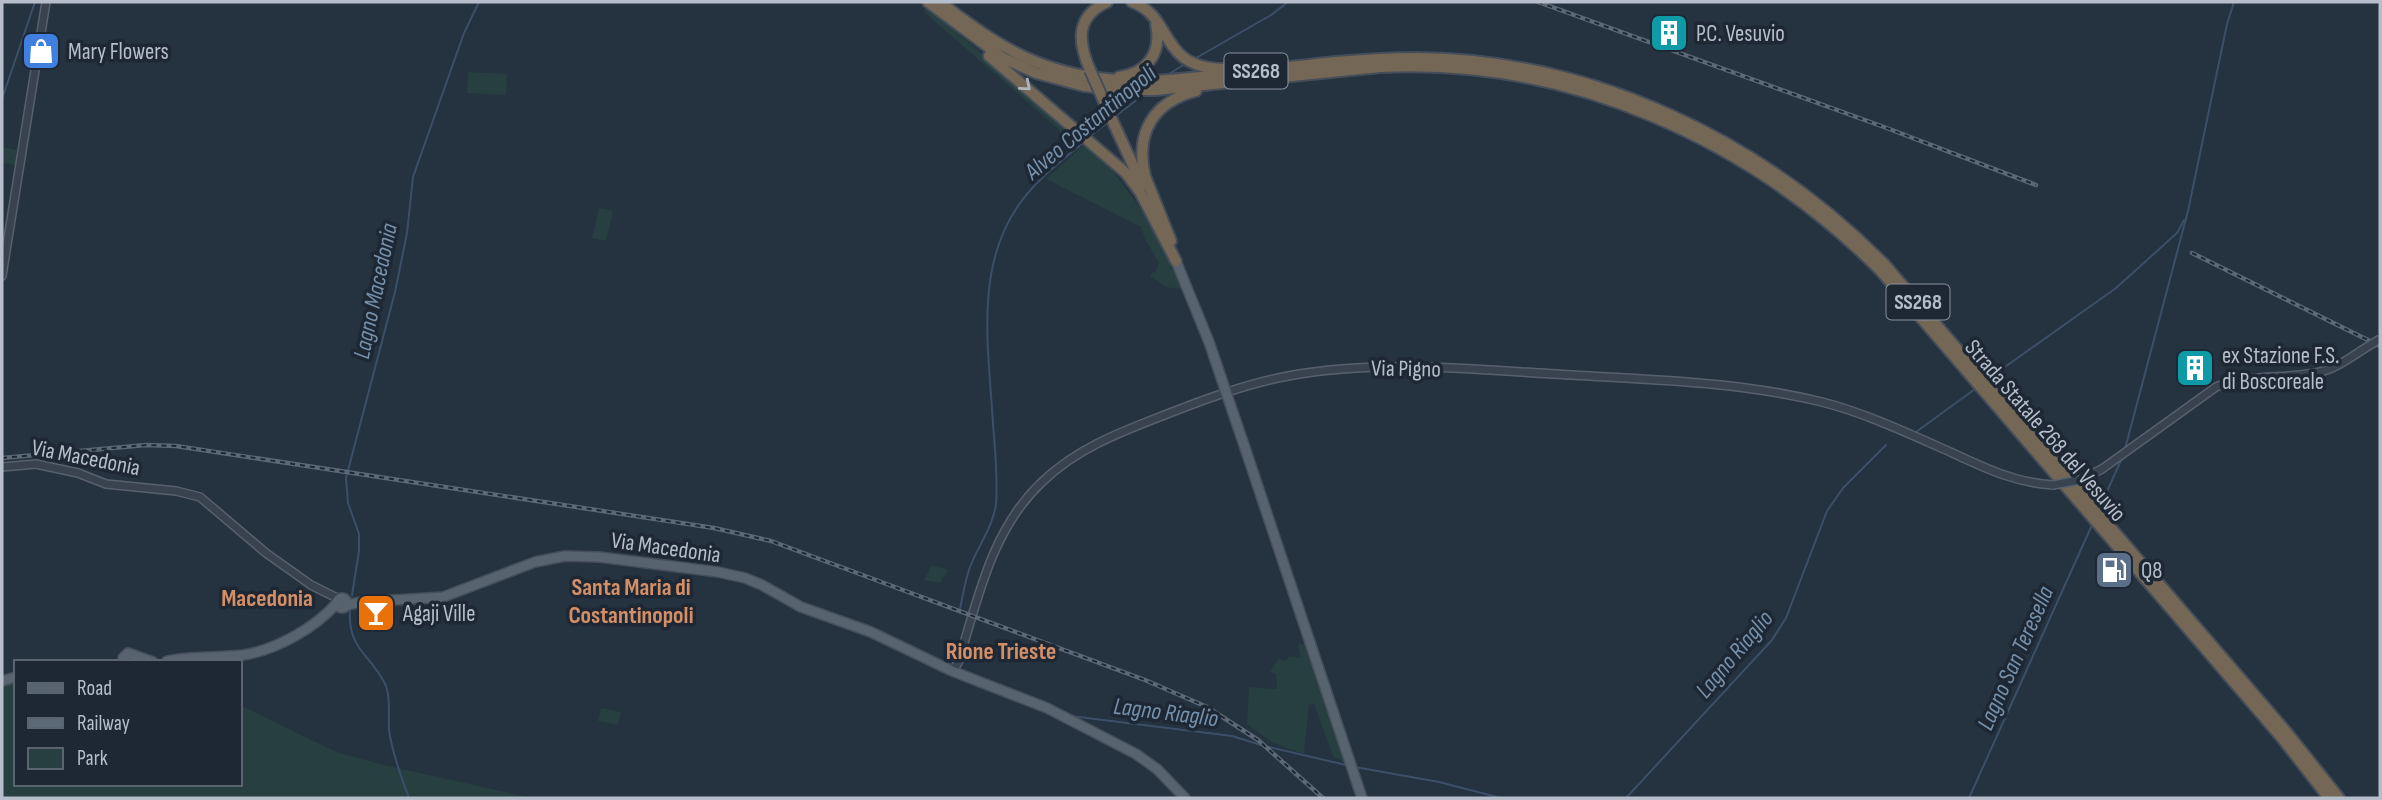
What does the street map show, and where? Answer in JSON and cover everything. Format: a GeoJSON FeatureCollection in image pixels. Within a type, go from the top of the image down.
{"type":"FeatureCollection","features":[{"type":"Feature","properties":{"kind":"highway","name":"Strada Statale 268 del Vesuvio"},"geometry":{"type":"LineString","coordinates":[[932,2],[957,25],[1003,58],[1036,73],[1084,86],[1138,90],[1172,80],[1289,68],[1415,58],[1468,61],[1530,71],[1589,86],[1657,109],[1724,141],[1788,181],[1844,225],[1905,286],[2280,723],[2339,798]]}},
{"type":"Feature","properties":{"kind":"highway","name":"Strada Statale 268 del Vesuvio"},"geometry":{"type":"LineString","coordinates":[[932,2],[994,41],[1039,65],[1085,77],[1153,85],[1380,67],[1439,67],[1487,71],[1609,100],[1672,124],[1743,161],[1785,188],[1840,232],[1898,290],[2282,738],[2329,798]]}},
{"type":"Feature","properties":{"kind":"highway"},"geometry":{"type":"LineString","coordinates":[[1107,2],[1093,11],[1083,26],[1081,44],[1090,70],[1177,261]]}},
{"type":"Feature","properties":{"kind":"highway"},"geometry":{"type":"LineString","coordinates":[[1132,2],[1145,9],[1172,46],[1189,62],[1217,69],[1289,68]]}},
{"type":"Feature","properties":{"kind":"highway"},"geometry":{"type":"LineString","coordinates":[[1039,65],[1101,76],[1129,75],[1144,68],[1155,54],[1158,36],[1155,21]]}},
{"type":"Feature","properties":{"kind":"highway"},"geometry":{"type":"LineString","coordinates":[[957,25],[1112,159],[1135,183],[1177,261]]}},
{"type":"Feature","properties":{"kind":"highway"},"geometry":{"type":"LineString","coordinates":[[1177,261],[1142,165],[1142,144],[1149,123],[1169,102],[1196,90],[1302,74]]}},
{"type":"Feature","properties":{"kind":"main road"},"geometry":{"type":"LineString","coordinates":[[1177,261],[1209,342],[1363,798]]}},
{"type":"Feature","properties":{"kind":"main road","name":"Via Macedonia"},"geometry":{"type":"LineString","coordinates":[[342,603],[443,597],[546,558],[565,556],[599,557],[745,578],[801,607],[895,642],[952,671],[1028,700],[1136,754],[1157,769],[1185,798]]}},
{"type":"Feature","properties":{"kind":"main road"},"geometry":{"type":"LineString","coordinates":[[190,660],[246,655],[292,637],[342,603]]}},
{"type":"Feature","properties":{"kind":"main road"},"geometry":{"type":"LineString","coordinates":[[123,660],[128,653],[149,660]]}},
{"type":"Feature","properties":{"kind":"street"},"geometry":{"type":"LineString","coordinates":[[2,275],[48,2]]}},
{"type":"Feature","properties":{"kind":"street","name":"Via Pigno"},"geometry":{"type":"LineString","coordinates":[[952,671],[958,663],[990,560],[1002,532],[1020,506],[1041,483],[1073,457],[1106,438],[1218,395],[1285,377],[1335,369],[1390,366],[1734,386],[1807,399],[1852,411],[2014,480],[2053,485],[2080,480],[2114,461],[2216,387],[2233,382],[2321,372],[2335,367],[2380,338]]}},
{"type":"Feature","properties":{"kind":"street","name":"Via Macedonia"},"geometry":{"type":"LineString","coordinates":[[2,467],[36,464],[78,473],[106,484],[176,491],[200,497],[258,547],[342,603]]}},
{"type":"Feature","properties":{"kind":"green space"},"geometry":{"type":"Polygon","coordinates":[[[926,6],[1083,139],[1073,148],[1056,127],[924,12],[926,6]]]}},
{"type":"Feature","properties":{"kind":"green space"},"geometry":{"type":"Polygon","coordinates":[[[468,72],[507,74],[506,95],[467,93],[468,72]]]}},
{"type":"Feature","properties":{"kind":"green space"},"geometry":{"type":"Polygon","coordinates":[[[1086,143],[1130,193],[1186,290],[1166,287],[1150,276],[1152,272],[1155,273],[1159,263],[1141,227],[1046,179],[1086,143]]]}},
{"type":"Feature","properties":{"kind":"green space"},"geometry":{"type":"Polygon","coordinates":[[[2,147],[17,150],[15,165],[2,163],[2,147]]]}},
{"type":"Feature","properties":{"kind":"green space"},"geometry":{"type":"Polygon","coordinates":[[[599,208],[613,211],[606,241],[592,238],[599,208]]]}},
{"type":"Feature","properties":{"kind":"green space"},"geometry":{"type":"Polygon","coordinates":[[[932,565],[948,570],[940,583],[924,580],[932,565]]]}},
{"type":"Feature","properties":{"kind":"green space"},"geometry":{"type":"Polygon","coordinates":[[[1298,644],[1307,644],[1347,764],[1333,756],[1314,704],[1309,705],[1304,754],[1273,743],[1247,724],[1249,687],[1277,689],[1276,674],[1270,672],[1278,659],[1286,661],[1289,656],[1300,658],[1298,644]]]}},
{"type":"Feature","properties":{"kind":"green space"},"geometry":{"type":"Polygon","coordinates":[[[14,676],[14,786],[242,786],[242,706],[336,752],[532,798],[2,798],[2,679],[14,676]]]}},
{"type":"Feature","properties":{"kind":"green space"},"geometry":{"type":"Polygon","coordinates":[[[601,708],[621,712],[618,725],[598,721],[601,708]]]}},
{"type":"Feature","properties":{"kind":"waterway"},"geometry":{"type":"LineString","coordinates":[[2,99],[35,2]]}},
{"type":"Feature","properties":{"kind":"waterway","name":"Lagno Macedonia"},"geometry":{"type":"LineString","coordinates":[[352,595],[359,534],[348,503],[346,478],[395,292],[407,233],[413,177],[464,33],[479,2]]}},
{"type":"Feature","properties":{"kind":"waterway","name":"Alveo Costantinopoli"},"geometry":{"type":"LineString","coordinates":[[1196,58],[1271,15],[1288,2]]}},
{"type":"Feature","properties":{"kind":"waterway","name":"Lagno Riaglio"},"geometry":{"type":"LineString","coordinates":[[2125,449],[2188,211],[2227,24],[2234,2]]}},
{"type":"Feature","properties":{"kind":"waterway","name":"Alveo Costantinopoli"},"geometry":{"type":"LineString","coordinates":[[1169,74],[1185,64]]}},
{"type":"Feature","properties":{"kind":"waterway","name":"Alveo Costantinopoli"},"geometry":{"type":"LineString","coordinates":[[1117,115],[1143,95]]}},
{"type":"Feature","properties":{"kind":"waterway","name":"Alveo Costantinopoli"},"geometry":{"type":"LineString","coordinates":[[1089,137],[1107,123]]}},
{"type":"Feature","properties":{"kind":"waterway","name":"Alveo Costantinopoli"},"geometry":{"type":"LineString","coordinates":[[960,609],[968,572],[992,521],[996,504],[987,312],[995,257],[1004,231],[1018,206],[1048,172],[1083,143]]}},
{"type":"Feature","properties":{"kind":"waterway","name":"Lagno Riaglio"},"geometry":{"type":"LineString","coordinates":[[1988,379],[2116,288],[2177,233],[2184,220]]}},
{"type":"Feature","properties":{"kind":"waterway","name":"Lagno Riaglio"},"geometry":{"type":"LineString","coordinates":[[1916,432],[1975,389]]}},
{"type":"Feature","properties":{"kind":"waterway","name":"Lagno Riaglio"},"geometry":{"type":"LineString","coordinates":[[1626,798],[1772,640],[1786,618],[1827,511],[1843,488],[1886,445]]}},
{"type":"Feature","properties":{"kind":"waterway"},"geometry":{"type":"LineString","coordinates":[[2100,507],[2122,458]]}},
{"type":"Feature","properties":{"kind":"waterway","name":"Lagno San Teresella"},"geometry":{"type":"LineString","coordinates":[[1969,798],[2092,525]]}},
{"type":"Feature","properties":{"kind":"waterway"},"geometry":{"type":"LineString","coordinates":[[350,609],[350,623],[356,643],[386,686],[390,738],[409,798]]}},
{"type":"Feature","properties":{"kind":"waterway","name":"Lagno Riaglio"},"geometry":{"type":"LineString","coordinates":[[1071,716],[1232,736],[1261,745]]}},
{"type":"Feature","properties":{"kind":"waterway","name":"Lagno Riaglio"},"geometry":{"type":"LineString","coordinates":[[1269,747],[1346,765]]}},
{"type":"Feature","properties":{"kind":"waterway","name":"Lagno Riaglio"},"geometry":{"type":"LineString","coordinates":[[1355,767],[1439,782],[1501,798]]}},
{"type":"Feature","properties":{"kind":"railway"},"geometry":{"type":"LineString","coordinates":[[1538,2],[2036,185]]}},
{"type":"Feature","properties":{"kind":"railway"},"geometry":{"type":"LineString","coordinates":[[2192,253],[2380,346]]}},
{"type":"Feature","properties":{"kind":"railway"},"geometry":{"type":"LineString","coordinates":[[2,458],[146,445],[176,446],[714,528],[771,541],[1145,680],[1207,707],[1258,740],[1323,798]]}},
{"type":"Feature","properties":{"kind":"place","name":"P.C. Vesuvio"},"geometry":{"type":"Point","coordinates":[1669,33]}},
{"type":"Feature","properties":{"kind":"place","name":"Mary Flowers"},"geometry":{"type":"Point","coordinates":[41,51]}},
{"type":"Feature","properties":{"kind":"place","name":"ex Stazione F.S. di Boscoreale"},"geometry":{"type":"Point","coordinates":[2195,368]}},
{"type":"Feature","properties":{"kind":"place","name":"Q8"},"geometry":{"type":"Point","coordinates":[2114,570]}},
{"type":"Feature","properties":{"kind":"place","name":"Agaji Ville"},"geometry":{"type":"Point","coordinates":[376,613]}},
{"type":"Feature","properties":{"kind":"district","name":"Macedonia"},"geometry":{"type":"Point","coordinates":[267,598]}},
{"type":"Feature","properties":{"kind":"district","name":"Santa Maria di Costantinopoli"},"geometry":{"type":"Point","coordinates":[631,601]}},
{"type":"Feature","properties":{"kind":"district","name":"Rione Trieste"},"geometry":{"type":"Point","coordinates":[1001,651]}}]}
